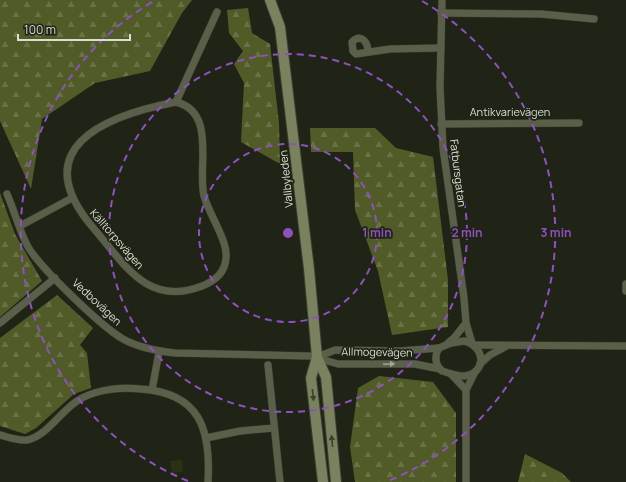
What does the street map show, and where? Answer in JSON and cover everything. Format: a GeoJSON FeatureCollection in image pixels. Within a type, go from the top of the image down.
{"type":"FeatureCollection","features":[{"type":"Feature","properties":{"kind":"main road","name":"Vallbyleden"},"geometry":{"type":"LineString","coordinates":[[270,0],[280,27],[317,357],[326,377],[336,482]]}},
{"type":"Feature","properties":{"kind":"main road","name":"Vallbyleden"},"geometry":{"type":"LineString","coordinates":[[317,357],[311,378],[323,482]]}},
{"type":"Feature","properties":{"kind":"street","name":"Fatbursgatan"},"geometry":{"type":"LineString","coordinates":[[442,0],[440,87],[443,148],[464,298],[466,323],[474,344]]}},
{"type":"Feature","properties":{"kind":"street"},"geometry":{"type":"LineString","coordinates":[[176,102],[217,12]]}},
{"type":"Feature","properties":{"kind":"street"},"geometry":{"type":"LineString","coordinates":[[442,13],[541,14],[594,19]]}},
{"type":"Feature","properties":{"kind":"street"},"geometry":{"type":"LineString","coordinates":[[368,52],[441,48]]}},
{"type":"Feature","properties":{"kind":"street","name":"Källtorpsvägen"},"geometry":{"type":"LineString","coordinates":[[176,102],[182,104],[195,114],[203,137],[204,150],[202,179],[204,194],[226,250],[224,268],[218,277],[200,287],[176,292],[162,291],[150,287],[131,272],[84,217],[72,198],[67,175],[67,166],[74,148],[82,139],[117,119],[150,107],[176,102]]}},
{"type":"Feature","properties":{"kind":"street","name":"Antikvarievägen"},"geometry":{"type":"LineString","coordinates":[[441,124],[579,123]]}},
{"type":"Feature","properties":{"kind":"street","name":"Vedbovägen"},"geometry":{"type":"LineString","coordinates":[[7,194],[28,246],[55,278],[110,331],[131,343],[159,352],[317,357]]}},
{"type":"Feature","properties":{"kind":"street"},"geometry":{"type":"LineString","coordinates":[[20,226],[72,198]]}},
{"type":"Feature","properties":{"kind":"street"},"geometry":{"type":"LineString","coordinates":[[0,323],[55,278]]}},
{"type":"Feature","properties":{"kind":"street"},"geometry":{"type":"LineString","coordinates":[[626,284],[626,291]]}},
{"type":"Feature","properties":{"kind":"street"},"geometry":{"type":"LineString","coordinates":[[466,323],[454,338],[442,347],[436,356],[440,368],[451,374],[466,390]]}},
{"type":"Feature","properties":{"kind":"street"},"geometry":{"type":"LineString","coordinates":[[442,347],[458,342],[505,347],[626,346]]}},
{"type":"Feature","properties":{"kind":"street"},"geometry":{"type":"LineString","coordinates":[[474,344],[480,352],[480,364]]}},
{"type":"Feature","properties":{"kind":"street","name":"Allmogevägen"},"geometry":{"type":"LineString","coordinates":[[317,357],[335,350],[408,351],[442,347]]}},
{"type":"Feature","properties":{"kind":"street"},"geometry":{"type":"LineString","coordinates":[[466,482],[466,390],[480,364],[505,347]]}},
{"type":"Feature","properties":{"kind":"street"},"geometry":{"type":"LineString","coordinates":[[152,390],[159,352]]}},
{"type":"Feature","properties":{"kind":"street","name":"Allmogevägen"},"geometry":{"type":"LineString","coordinates":[[317,357],[338,364],[411,363],[440,368]]}},
{"type":"Feature","properties":{"kind":"street"},"geometry":{"type":"LineString","coordinates":[[268,365],[280,482]]}},
{"type":"Feature","properties":{"kind":"street"},"geometry":{"type":"LineString","coordinates":[[451,374],[466,376],[475,372]]}},
{"type":"Feature","properties":{"kind":"street"},"geometry":{"type":"LineString","coordinates":[[0,435],[26,440],[37,436],[82,398],[108,390],[128,388],[168,393],[182,399],[197,414],[206,438],[209,467],[208,482]]}},
{"type":"Feature","properties":{"kind":"street"},"geometry":{"type":"LineString","coordinates":[[206,438],[240,431],[274,428]]}},
{"type":"Feature","properties":{"kind":"green space"},"geometry":{"type":"Polygon","coordinates":[[[0,0],[192,0],[182,13],[150,71],[95,83],[42,119],[31,189],[0,121],[0,0]]]}},
{"type":"Feature","properties":{"kind":"green space"},"geometry":{"type":"Polygon","coordinates":[[[248,8],[252,33],[270,44],[279,123],[280,164],[241,142],[244,83],[234,64],[243,51],[229,33],[227,10],[248,8]]]}},
{"type":"Feature","properties":{"kind":"green space"},"geometry":{"type":"Polygon","coordinates":[[[310,128],[375,128],[396,148],[433,157],[448,280],[448,327],[392,335],[378,271],[355,210],[353,152],[311,152],[310,128]]]}},
{"type":"Feature","properties":{"kind":"green space"},"geometry":{"type":"Polygon","coordinates":[[[0,193],[15,234],[42,281],[0,317],[0,193]]]}},
{"type":"Feature","properties":{"kind":"green space"},"geometry":{"type":"Polygon","coordinates":[[[57,295],[93,328],[80,345],[87,353],[91,388],[74,394],[36,428],[25,434],[0,426],[0,338],[57,295]]]}},
{"type":"Feature","properties":{"kind":"green space"},"geometry":{"type":"Polygon","coordinates":[[[379,376],[433,382],[456,413],[456,482],[355,482],[350,447],[358,388],[379,376]]]}},
{"type":"Feature","properties":{"kind":"green space"},"geometry":{"type":"Polygon","coordinates":[[[525,454],[562,473],[571,482],[518,482],[525,454]]]}},
{"type":"Feature","properties":{"kind":"green space"},"geometry":{"type":"Polygon","coordinates":[[[182,460],[183,472],[172,473],[170,461],[182,460]]]}}]}
